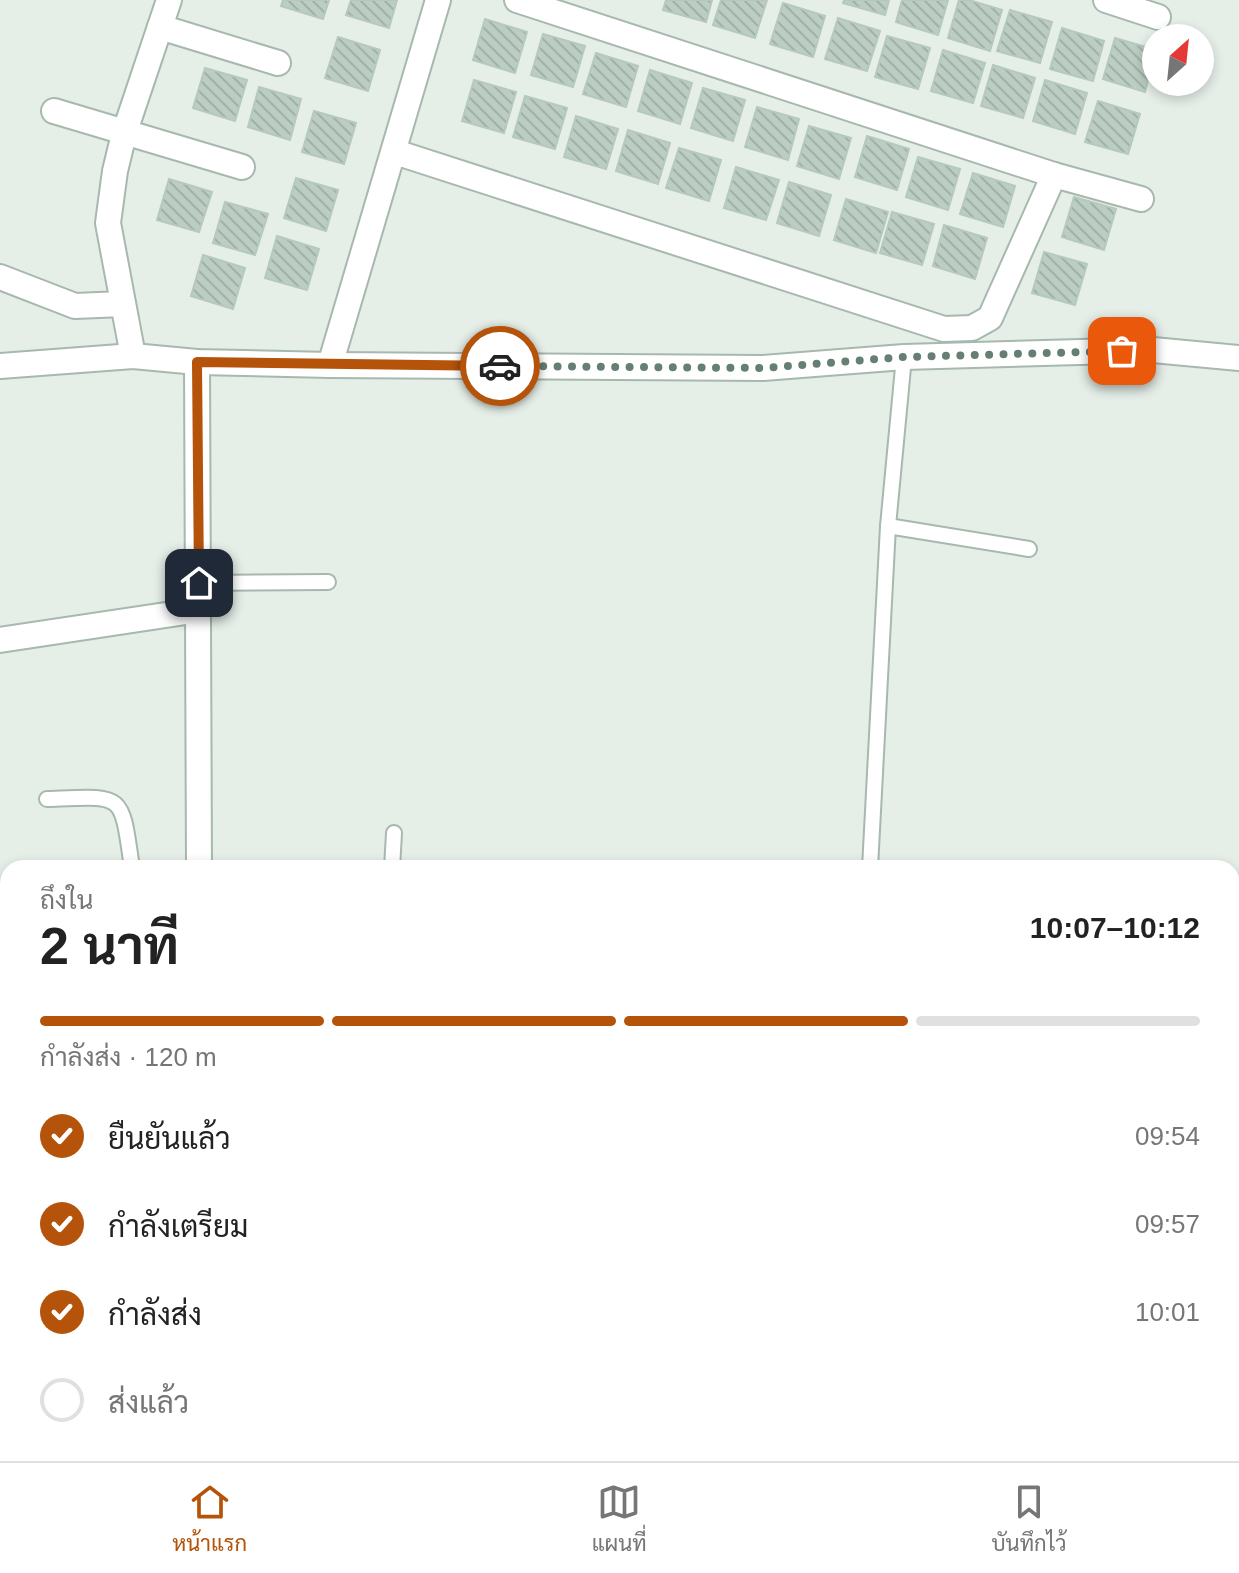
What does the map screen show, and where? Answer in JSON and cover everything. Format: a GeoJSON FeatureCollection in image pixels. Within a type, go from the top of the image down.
{"type":"FeatureCollection","features":[{"type":"Feature","properties":{"kind":"street"},"geometry":{"type":"LineString","coordinates":[[133,356],[108,223],[124,134],[169,0]]}},
{"type":"Feature","properties":{"kind":"street"},"geometry":{"type":"LineString","coordinates":[[330,365],[438,0]]}},
{"type":"Feature","properties":{"kind":"street"},"geometry":{"type":"LineString","coordinates":[[517,0],[1054,175],[1141,199]]}},
{"type":"Feature","properties":{"kind":"street"},"geometry":{"type":"LineString","coordinates":[[1106,0],[1158,17]]}},
{"type":"Feature","properties":{"kind":"street"},"geometry":{"type":"LineString","coordinates":[[160,27],[278,63]]}},
{"type":"Feature","properties":{"kind":"street"},"geometry":{"type":"LineString","coordinates":[[54,111],[242,167]]}},
{"type":"Feature","properties":{"kind":"street"},"geometry":{"type":"LineString","coordinates":[[395,152],[944,329],[972,328],[990,318],[1054,175]]}},
{"type":"Feature","properties":{"kind":"street"},"geometry":{"type":"LineString","coordinates":[[0,277],[75,306],[123,304]]}},
{"type":"Feature","properties":{"kind":"street"},"geometry":{"type":"LineString","coordinates":[[0,366],[133,356],[197,362],[330,365],[763,368],[904,357],[1153,350],[1239,358]]}},
{"type":"Feature","properties":{"kind":"street"},"geometry":{"type":"LineString","coordinates":[[197,362],[199,860]]}},
{"type":"Feature","properties":{"kind":"street"},"geometry":{"type":"LineString","coordinates":[[0,640],[199,610]]}},
{"type":"Feature","properties":{"kind":"lane"},"geometry":{"type":"LineString","coordinates":[[870,860],[888,526],[904,357]]}},
{"type":"Feature","properties":{"kind":"lane"},"geometry":{"type":"LineString","coordinates":[[888,526],[1029,549]]}},
{"type":"Feature","properties":{"kind":"lane"},"geometry":{"type":"LineString","coordinates":[[199,583],[328,582]]}},
{"type":"Feature","properties":{"kind":"lane"},"geometry":{"type":"LineString","coordinates":[[47,799],[97,797],[118,805],[124,813],[131,860]]}},
{"type":"Feature","properties":{"kind":"lane"},"geometry":{"type":"LineString","coordinates":[[392,860],[394,833]]}},
{"type":"Feature","properties":{"kind":"building"},"geometry":{"type":"Polygon","coordinates":[[[283,0],[329,0],[323,19],[281,6],[283,0]]]}},
{"type":"Feature","properties":{"kind":"building"},"geometry":{"type":"Polygon","coordinates":[[[351,0],[397,0],[389,28],[346,15],[351,0]]]}},
{"type":"Feature","properties":{"kind":"building"},"geometry":{"type":"Polygon","coordinates":[[[666,0],[712,0],[706,22],[663,10],[666,0]]]}},
{"type":"Feature","properties":{"kind":"building"},"geometry":{"type":"Polygon","coordinates":[[[721,0],[767,0],[755,38],[713,25],[721,0]]]}},
{"type":"Feature","properties":{"kind":"building"},"geometry":{"type":"Polygon","coordinates":[[[844,0],[889,0],[885,15],[843,3],[844,0]]]}},
{"type":"Feature","properties":{"kind":"building"},"geometry":{"type":"Polygon","coordinates":[[[902,0],[948,0],[938,35],[896,22],[902,0]]]}},
{"type":"Feature","properties":{"kind":"building"},"geometry":{"type":"Polygon","coordinates":[[[959,0],[1002,10],[990,51],[948,38],[959,0]]]}},
{"type":"Feature","properties":{"kind":"building"},"geometry":{"type":"Polygon","coordinates":[[[783,3],[825,16],[813,57],[770,44],[783,3]]]}},
{"type":"Feature","properties":{"kind":"building"},"geometry":{"type":"Polygon","coordinates":[[[1010,10],[1052,22],[1040,63],[997,51],[1010,10]]]}},
{"type":"Feature","properties":{"kind":"building"},"geometry":{"type":"Polygon","coordinates":[[[838,18],[880,31],[867,71],[825,59],[838,18]]]}},
{"type":"Feature","properties":{"kind":"building"},"geometry":{"type":"Polygon","coordinates":[[[485,19],[527,32],[515,73],[473,60],[485,19]]]}},
{"type":"Feature","properties":{"kind":"building"},"geometry":{"type":"Polygon","coordinates":[[[1062,28],[1104,41],[1093,81],[1050,69],[1062,28]]]}},
{"type":"Feature","properties":{"kind":"building"},"geometry":{"type":"Polygon","coordinates":[[[543,34],[585,46],[573,87],[531,75],[543,34]]]}},
{"type":"Feature","properties":{"kind":"building"},"geometry":{"type":"Polygon","coordinates":[[[887,36],[930,48],[918,89],[875,77],[887,36]]]}},
{"type":"Feature","properties":{"kind":"building"},"geometry":{"type":"Polygon","coordinates":[[[338,37],[380,50],[368,91],[325,78],[338,37]]]}},
{"type":"Feature","properties":{"kind":"building"},"geometry":{"type":"Polygon","coordinates":[[[1115,38],[1142,46],[1142,91],[1103,79],[1115,38]]]}},
{"type":"Feature","properties":{"kind":"building"},"geometry":{"type":"Polygon","coordinates":[[[943,50],[985,63],[973,103],[931,91],[943,50]]]}},
{"type":"Feature","properties":{"kind":"building"},"geometry":{"type":"Polygon","coordinates":[[[596,53],[638,66],[626,107],[583,94],[596,53]]]}},
{"type":"Feature","properties":{"kind":"building"},"geometry":{"type":"Polygon","coordinates":[[[993,65],[1035,78],[1023,118],[981,106],[993,65]]]}},
{"type":"Feature","properties":{"kind":"building"},"geometry":{"type":"Polygon","coordinates":[[[205,68],[247,80],[235,121],[193,108],[205,68]]]}},
{"type":"Feature","properties":{"kind":"building"},"geometry":{"type":"Polygon","coordinates":[[[650,70],[692,83],[680,124],[638,111],[650,70]]]}},
{"type":"Feature","properties":{"kind":"building"},"geometry":{"type":"Polygon","coordinates":[[[474,80],[516,92],[504,133],[462,121],[474,80]]]}},
{"type":"Feature","properties":{"kind":"building"},"geometry":{"type":"Polygon","coordinates":[[[1045,80],[1087,93],[1075,134],[1033,121],[1045,80]]]}},
{"type":"Feature","properties":{"kind":"building"},"geometry":{"type":"Polygon","coordinates":[[[259,87],[301,99],[290,140],[248,127],[259,87]]]}},
{"type":"Feature","properties":{"kind":"building"},"geometry":{"type":"Polygon","coordinates":[[[703,88],[745,100],[733,141],[691,128],[703,88]]]}},
{"type":"Feature","properties":{"kind":"building"},"geometry":{"type":"Polygon","coordinates":[[[525,96],[567,108],[555,149],[513,137],[525,96]]]}},
{"type":"Feature","properties":{"kind":"building"},"geometry":{"type":"Polygon","coordinates":[[[1098,101],[1140,114],[1128,154],[1085,142],[1098,101]]]}},
{"type":"Feature","properties":{"kind":"building"},"geometry":{"type":"Polygon","coordinates":[[[757,107],[799,119],[788,160],[745,147],[757,107]]]}},
{"type":"Feature","properties":{"kind":"building"},"geometry":{"type":"Polygon","coordinates":[[[314,111],[356,123],[344,164],[302,152],[314,111]]]}},
{"type":"Feature","properties":{"kind":"building"},"geometry":{"type":"Polygon","coordinates":[[[576,116],[618,129],[606,169],[564,157],[576,116]]]}},
{"type":"Feature","properties":{"kind":"building"},"geometry":{"type":"Polygon","coordinates":[[[809,126],[851,138],[839,179],[797,166],[809,126]]]}},
{"type":"Feature","properties":{"kind":"building"},"geometry":{"type":"Polygon","coordinates":[[[628,130],[670,143],[658,184],[616,171],[628,130]]]}},
{"type":"Feature","properties":{"kind":"building"},"geometry":{"type":"Polygon","coordinates":[[[867,136],[909,149],[897,190],[855,177],[867,136]]]}},
{"type":"Feature","properties":{"kind":"building"},"geometry":{"type":"Polygon","coordinates":[[[679,148],[721,160],[709,201],[666,188],[679,148]]]}},
{"type":"Feature","properties":{"kind":"building"},"geometry":{"type":"Polygon","coordinates":[[[918,157],[960,169],[948,210],[906,197],[918,157]]]}},
{"type":"Feature","properties":{"kind":"building"},"geometry":{"type":"Polygon","coordinates":[[[736,167],[779,180],[766,220],[724,208],[736,167]]]}},
{"type":"Feature","properties":{"kind":"building"},"geometry":{"type":"Polygon","coordinates":[[[973,173],[1015,186],[1003,227],[960,214],[973,173]]]}},
{"type":"Feature","properties":{"kind":"building"},"geometry":{"type":"Polygon","coordinates":[[[296,178],[338,190],[326,231],[284,218],[296,178]]]}},
{"type":"Feature","properties":{"kind":"building"},"geometry":{"type":"Polygon","coordinates":[[[169,179],[212,192],[199,232],[157,220],[169,179]]]}},
{"type":"Feature","properties":{"kind":"building"},"geometry":{"type":"Polygon","coordinates":[[[789,182],[831,195],[819,236],[777,223],[789,182]]]}},
{"type":"Feature","properties":{"kind":"building"},"geometry":{"type":"Polygon","coordinates":[[[1074,197],[1116,209],[1104,250],[1062,237],[1074,197]]]}},
{"type":"Feature","properties":{"kind":"building"},"geometry":{"type":"Polygon","coordinates":[[[846,199],[888,212],[876,253],[834,240],[846,199]]]}},
{"type":"Feature","properties":{"kind":"building"},"geometry":{"type":"Polygon","coordinates":[[[225,202],[268,214],[255,255],[213,243],[225,202]]]}},
{"type":"Feature","properties":{"kind":"building"},"geometry":{"type":"Polygon","coordinates":[[[892,212],[934,224],[922,265],[880,253],[892,212]]]}},
{"type":"Feature","properties":{"kind":"building"},"geometry":{"type":"Polygon","coordinates":[[[944,225],[987,238],[975,279],[933,266],[944,225]]]}},
{"type":"Feature","properties":{"kind":"building"},"geometry":{"type":"Polygon","coordinates":[[[277,236],[319,249],[307,290],[265,278],[277,236]]]}},
{"type":"Feature","properties":{"kind":"building"},"geometry":{"type":"Polygon","coordinates":[[[1044,252],[1087,264],[1075,305],[1032,293],[1044,252]]]}},
{"type":"Feature","properties":{"kind":"building"},"geometry":{"type":"Polygon","coordinates":[[[203,255],[245,268],[233,309],[191,296],[203,255]]]}},
{"type":"Feature","properties":{"kind":"way so far"},"geometry":{"type":"LineString","coordinates":[[500,366],[763,368],[904,357],[1122,351]]}},
{"type":"Feature","properties":{"kind":"route"},"geometry":{"type":"LineString","coordinates":[[199,583],[197,362],[500,366]]}}]}
